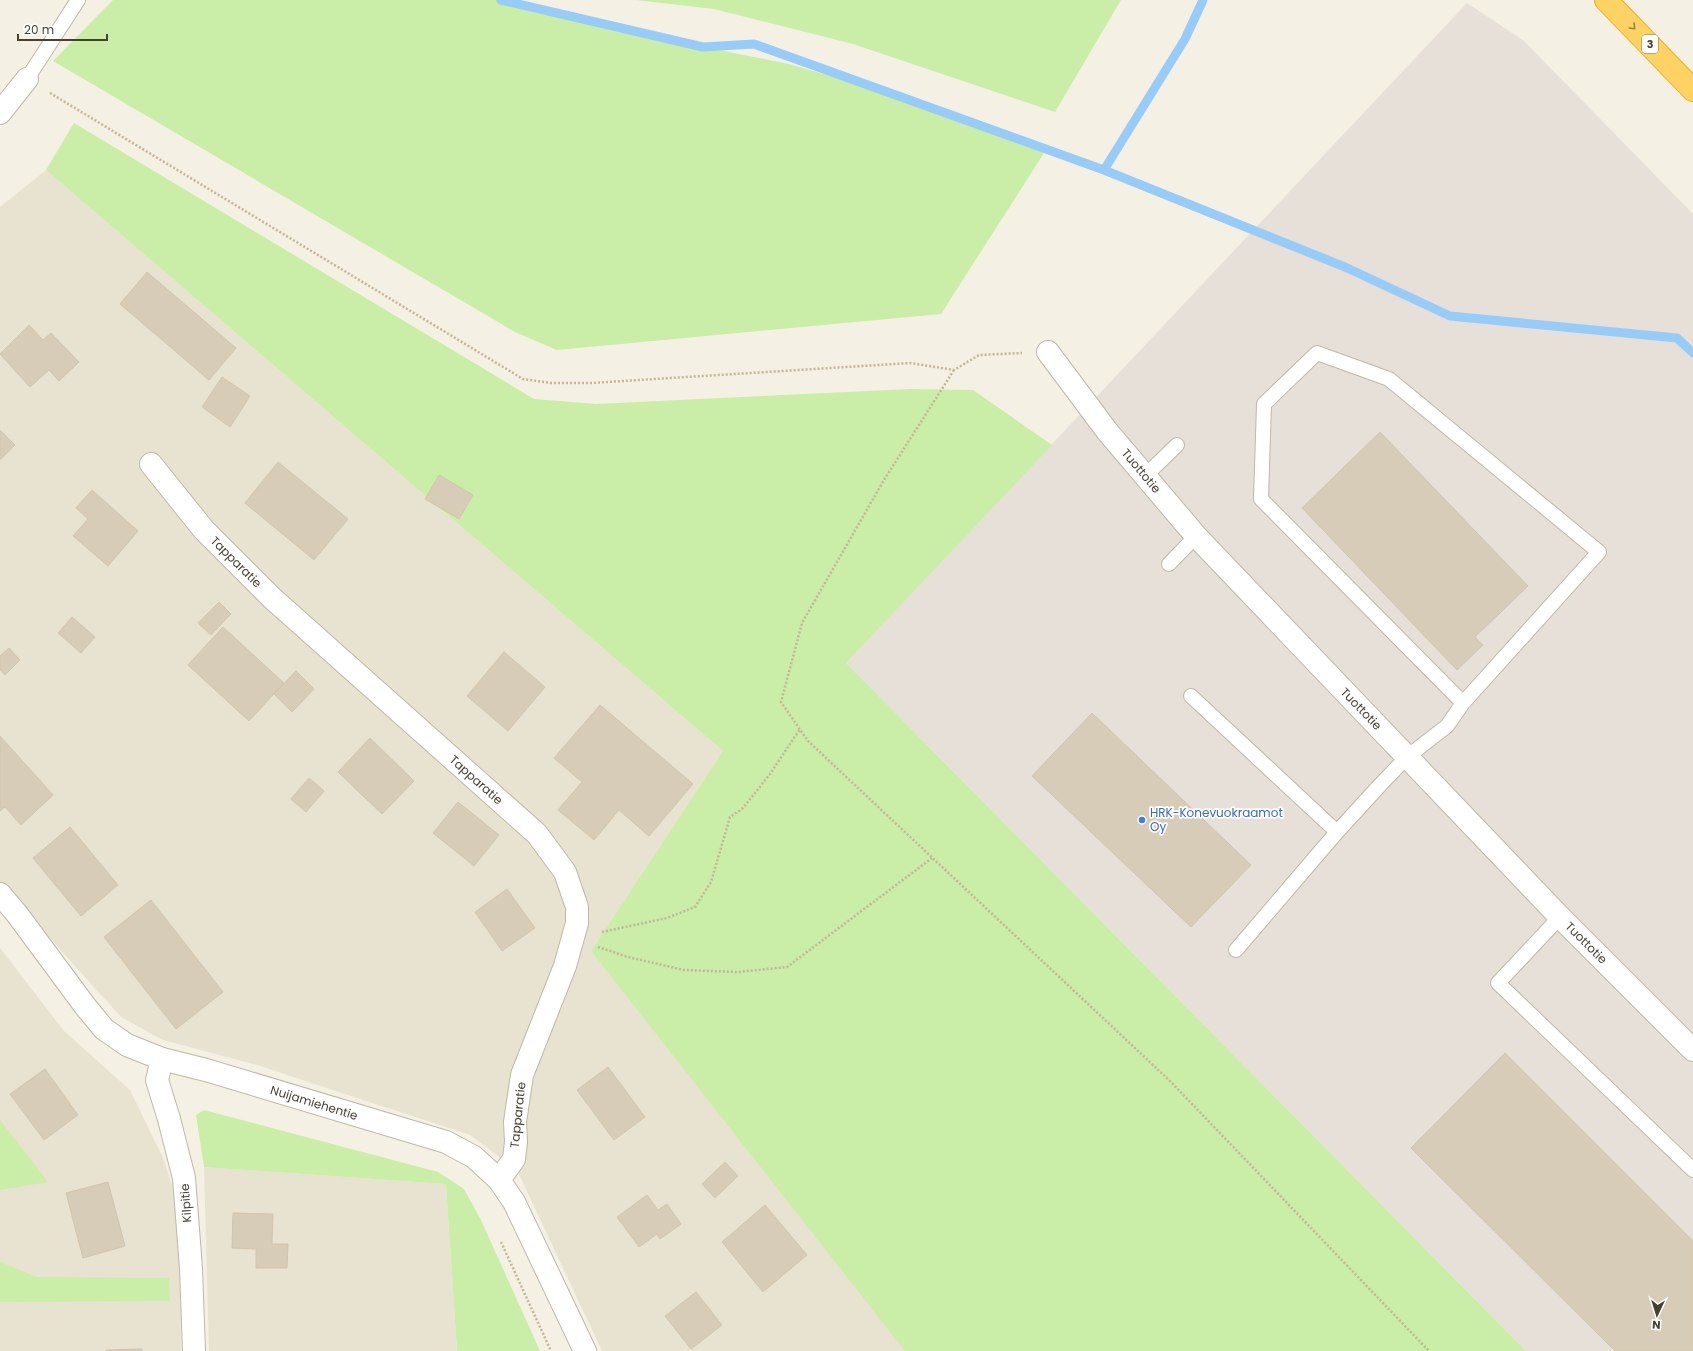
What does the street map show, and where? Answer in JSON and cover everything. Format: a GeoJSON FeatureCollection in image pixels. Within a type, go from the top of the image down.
{"type":"FeatureCollection","features":[{"type":"Feature","properties":{"kind":"highway","name":"3"},"geometry":{"type":"LineString","coordinates":[[1606,0],[1693,90]]}},
{"type":"Feature","properties":{"kind":"street"},"geometry":{"type":"LineString","coordinates":[[0,113],[28,79]]}},
{"type":"Feature","properties":{"kind":"street","name":"Tuottotie"},"geometry":{"type":"LineString","coordinates":[[1048,352],[1107,431],[1196,536],[1560,917],[1693,1050]]}},
{"type":"Feature","properties":{"kind":"street","name":"Tapparatie"},"geometry":{"type":"LineString","coordinates":[[151,464],[204,530],[272,598],[537,834],[565,872],[577,907],[577,923],[565,966],[522,1075],[517,1109],[514,1159],[499,1180]]}},
{"type":"Feature","properties":{"kind":"street","name":"Nuijamiehentie"},"geometry":{"type":"LineString","coordinates":[[0,894],[17,914],[85,1006],[104,1029],[127,1045],[162,1059],[446,1142],[474,1157],[499,1180],[514,1202],[585,1351]]}},
{"type":"Feature","properties":{"kind":"street","name":"Kilpitie"},"geometry":{"type":"LineString","coordinates":[[162,1059],[157,1080],[169,1119],[184,1178],[191,1268],[194,1351]]}},
{"type":"Feature","properties":{"kind":"lane"},"geometry":{"type":"LineString","coordinates":[[28,79],[78,0]]}},
{"type":"Feature","properties":{"kind":"lane"},"geometry":{"type":"LineString","coordinates":[[1236,950],[1337,832],[1407,757],[1447,726],[1463,703],[1599,552],[1389,379],[1317,353],[1264,404],[1261,499],[1463,703]]}},
{"type":"Feature","properties":{"kind":"lane"},"geometry":{"type":"LineString","coordinates":[[1145,476],[1178,446]]}},
{"type":"Feature","properties":{"kind":"lane"},"geometry":{"type":"LineString","coordinates":[[1169,564],[1196,536]]}},
{"type":"Feature","properties":{"kind":"lane"},"geometry":{"type":"LineString","coordinates":[[1191,696],[1337,832]]}},
{"type":"Feature","properties":{"kind":"lane"},"geometry":{"type":"LineString","coordinates":[[1560,917],[1498,983],[1693,1170]]}},
{"type":"Feature","properties":{"kind":"path"},"geometry":{"type":"LineString","coordinates":[[28,79],[523,379],[551,383],[592,383],[910,363],[954,370]]}},
{"type":"Feature","properties":{"kind":"path"},"geometry":{"type":"LineString","coordinates":[[1048,352],[979,355],[954,370],[884,480],[802,623],[781,702],[808,741],[1170,1081],[1429,1351]]}},
{"type":"Feature","properties":{"kind":"path"},"geometry":{"type":"LineString","coordinates":[[573,938],[667,918],[696,907],[711,882],[730,817],[743,808],[770,774],[800,729]]}},
{"type":"Feature","properties":{"kind":"path"},"geometry":{"type":"LineString","coordinates":[[573,938],[628,957],[684,970],[738,972],[787,967],[932,858]]}},
{"type":"Feature","properties":{"kind":"path"},"geometry":{"type":"LineString","coordinates":[[499,1236],[551,1351]]}},
{"type":"Feature","properties":{"kind":"shaded area"},"geometry":{"type":"Polygon","coordinates":[[[1467,3],[1524,41],[1693,214],[1693,1351],[1526,1351],[846,663],[1467,3]]]}},
{"type":"Feature","properties":{"kind":"shaded area"},"geometry":{"type":"Polygon","coordinates":[[[46,170],[723,751],[591,951],[907,1351],[602,1351],[517,1170],[470,1135],[257,1065],[163,1040],[121,1017],[0,883],[0,207],[46,170]]]}},
{"type":"Feature","properties":{"kind":"shaded area"},"geometry":{"type":"Polygon","coordinates":[[[0,948],[64,1031],[130,1090],[163,1158],[174,1191],[180,1233],[181,1351],[0,1351],[0,948]]]}},
{"type":"Feature","properties":{"kind":"shaded area"},"geometry":{"type":"Polygon","coordinates":[[[204,1167],[446,1184],[457,1351],[209,1351],[204,1167]]]}},
{"type":"Feature","properties":{"kind":"green space"},"geometry":{"type":"Polygon","coordinates":[[[113,0],[502,0],[634,33],[789,64],[947,110],[1044,153],[941,314],[557,350],[515,332],[53,61],[113,0]]]}},
{"type":"Feature","properties":{"kind":"green space"},"geometry":{"type":"Polygon","coordinates":[[[636,0],[1121,0],[1055,112],[853,44],[714,9],[636,0]]]}},
{"type":"Feature","properties":{"kind":"green space"},"geometry":{"type":"Polygon","coordinates":[[[74,123],[534,399],[596,404],[911,389],[973,390],[1052,445],[846,663],[1526,1351],[905,1351],[591,951],[723,751],[46,170],[74,123]]]}},
{"type":"Feature","properties":{"kind":"green space"},"geometry":{"type":"Polygon","coordinates":[[[204,1110],[438,1172],[464,1189],[481,1220],[540,1351],[457,1351],[446,1184],[204,1167],[196,1115],[204,1110]]]}},
{"type":"Feature","properties":{"kind":"green space"},"geometry":{"type":"Polygon","coordinates":[[[0,1120],[48,1182],[0,1190],[0,1120]]]}},
{"type":"Feature","properties":{"kind":"green space"},"geometry":{"type":"Polygon","coordinates":[[[0,1262],[37,1277],[169,1278],[170,1301],[0,1302],[0,1262]]]}},
{"type":"Feature","properties":{"kind":"building"},"geometry":{"type":"Polygon","coordinates":[[[147,272],[236,348],[209,380],[120,304],[147,272]]]}},
{"type":"Feature","properties":{"kind":"building"},"geometry":{"type":"Polygon","coordinates":[[[29,325],[43,340],[51,333],[79,362],[59,381],[49,370],[30,387],[0,354],[29,325]]]}},
{"type":"Feature","properties":{"kind":"building"},"geometry":{"type":"Polygon","coordinates":[[[222,377],[250,396],[230,427],[202,407],[222,377]]]}},
{"type":"Feature","properties":{"kind":"building"},"geometry":{"type":"Polygon","coordinates":[[[0,430],[15,445],[0,460],[0,430]]]}},
{"type":"Feature","properties":{"kind":"building"},"geometry":{"type":"Polygon","coordinates":[[[1380,432],[1528,586],[1475,637],[1483,645],[1457,670],[1302,508],[1380,432]]]}},
{"type":"Feature","properties":{"kind":"building"},"geometry":{"type":"Polygon","coordinates":[[[278,462],[348,519],[314,560],[245,503],[278,462]]]}},
{"type":"Feature","properties":{"kind":"building"},"geometry":{"type":"Polygon","coordinates":[[[439,475],[473,495],[459,519],[425,499],[439,475]]]}},
{"type":"Feature","properties":{"kind":"building"},"geometry":{"type":"Polygon","coordinates":[[[92,490],[138,531],[108,566],[73,536],[88,519],[76,508],[92,490]]]}},
{"type":"Feature","properties":{"kind":"building"},"geometry":{"type":"Polygon","coordinates":[[[219,602],[231,614],[211,635],[198,623],[219,602]]]}},
{"type":"Feature","properties":{"kind":"building"},"geometry":{"type":"Polygon","coordinates":[[[72,617],[95,637],[81,653],[58,633],[72,617]]]}},
{"type":"Feature","properties":{"kind":"building"},"geometry":{"type":"Polygon","coordinates":[[[223,627],[284,683],[249,721],[188,665],[223,627]]]}},
{"type":"Feature","properties":{"kind":"building"},"geometry":{"type":"Polygon","coordinates":[[[9,648],[20,660],[5,675],[0,670],[0,656],[9,648]]]}},
{"type":"Feature","properties":{"kind":"building"},"geometry":{"type":"Polygon","coordinates":[[[504,652],[545,687],[508,731],[467,696],[504,652]]]}},
{"type":"Feature","properties":{"kind":"building"},"geometry":{"type":"Polygon","coordinates":[[[296,671],[314,689],[292,712],[274,694],[296,671]]]}},
{"type":"Feature","properties":{"kind":"building"},"geometry":{"type":"Polygon","coordinates":[[[600,705],[693,784],[649,836],[619,810],[594,840],[558,810],[582,782],[554,758],[600,705]]]}},
{"type":"Feature","properties":{"kind":"building","name":"HRK-Konevuokraamot Oy"},"geometry":{"type":"Polygon","coordinates":[[[1092,713],[1251,865],[1191,927],[1032,776],[1092,713]]]}},
{"type":"Feature","properties":{"kind":"building"},"geometry":{"type":"Polygon","coordinates":[[[0,736],[53,795],[21,825],[5,807],[0,811],[0,736]]]}},
{"type":"Feature","properties":{"kind":"building"},"geometry":{"type":"Polygon","coordinates":[[[370,738],[414,781],[382,814],[338,772],[370,738]]]}},
{"type":"Feature","properties":{"kind":"building"},"geometry":{"type":"Polygon","coordinates":[[[309,778],[324,791],[306,812],[291,799],[309,778]]]}},
{"type":"Feature","properties":{"kind":"building"},"geometry":{"type":"Polygon","coordinates":[[[458,802],[499,835],[474,866],[433,833],[458,802]]]}},
{"type":"Feature","properties":{"kind":"building"},"geometry":{"type":"Polygon","coordinates":[[[70,827],[118,885],[81,916],[33,858],[70,827]]]}},
{"type":"Feature","properties":{"kind":"building"},"geometry":{"type":"Polygon","coordinates":[[[507,889],[535,928],[502,951],[475,912],[507,889]]]}},
{"type":"Feature","properties":{"kind":"building"},"geometry":{"type":"Polygon","coordinates":[[[151,900],[223,992],[176,1029],[104,937],[151,900]]]}},
{"type":"Feature","properties":{"kind":"building"},"geometry":{"type":"Polygon","coordinates":[[[1505,1053],[1693,1241],[1693,1351],[1615,1351],[1411,1148],[1505,1053]]]}},
{"type":"Feature","properties":{"kind":"building"},"geometry":{"type":"Polygon","coordinates":[[[608,1067],[645,1117],[614,1140],[577,1090],[608,1067]]]}},
{"type":"Feature","properties":{"kind":"building"},"geometry":{"type":"Polygon","coordinates":[[[45,1069],[78,1115],[44,1140],[10,1094],[45,1069]]]}},
{"type":"Feature","properties":{"kind":"building"},"geometry":{"type":"Polygon","coordinates":[[[725,1162],[738,1176],[715,1198],[702,1184],[725,1162]]]}},
{"type":"Feature","properties":{"kind":"building"},"geometry":{"type":"Polygon","coordinates":[[[108,1182],[125,1246],[83,1258],[66,1193],[108,1182]]]}},
{"type":"Feature","properties":{"kind":"building"},"geometry":{"type":"Polygon","coordinates":[[[647,1195],[658,1210],[667,1204],[681,1224],[660,1239],[657,1234],[639,1247],[617,1217],[647,1195]]]}},
{"type":"Feature","properties":{"kind":"building"},"geometry":{"type":"Polygon","coordinates":[[[765,1205],[807,1255],[763,1292],[722,1242],[765,1205]]]}},
{"type":"Feature","properties":{"kind":"building"},"geometry":{"type":"Polygon","coordinates":[[[233,1213],[273,1214],[272,1244],[288,1244],[287,1268],[256,1268],[256,1249],[232,1248],[233,1213]]]}},
{"type":"Feature","properties":{"kind":"building"},"geometry":{"type":"Polygon","coordinates":[[[696,1292],[722,1325],[691,1349],[665,1316],[696,1292]]]}},
{"type":"Feature","properties":{"kind":"building"},"geometry":{"type":"Polygon","coordinates":[[[142,1349],[142,1351],[106,1351],[106,1350],[142,1349]]]}},
{"type":"Feature","properties":{"kind":"waterway"},"geometry":{"type":"LineString","coordinates":[[501,0],[703,47],[754,44],[1104,170],[1345,267],[1450,316],[1677,338],[1693,353]]}},
{"type":"Feature","properties":{"kind":"waterway"},"geometry":{"type":"LineString","coordinates":[[1104,170],[1185,39],[1203,0]]}},
{"type":"Feature","properties":{"kind":"place","name":"HRK-Konevuokraamot Oy"},"geometry":{"type":"Point","coordinates":[1142,820]}}]}
